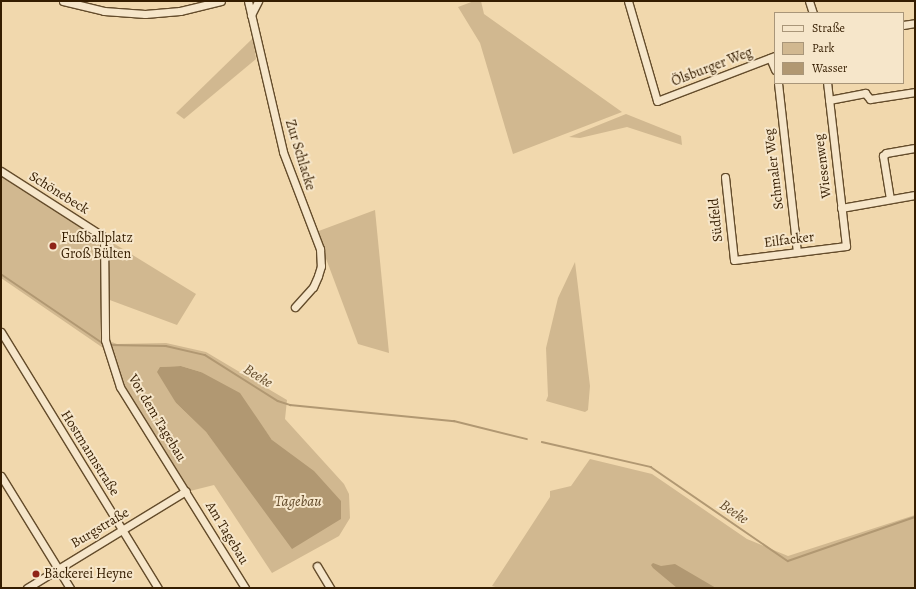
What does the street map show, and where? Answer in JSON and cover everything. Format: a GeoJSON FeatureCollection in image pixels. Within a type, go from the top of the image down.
{"type":"FeatureCollection","features":[{"type":"Feature","properties":{"kind":"street"},"geometry":{"type":"LineString","coordinates":[[63,1],[104,11],[145,14],[180,11],[221,1]]}},
{"type":"Feature","properties":{"kind":"street","name":"Zur Schlacke"},"geometry":{"type":"LineString","coordinates":[[248,1],[283,152],[320,249],[321,266],[318,276],[312,287],[294,307]]}},
{"type":"Feature","properties":{"kind":"street"},"geometry":{"type":"LineString","coordinates":[[251,15],[258,1]]}},
{"type":"Feature","properties":{"kind":"street","name":"Ölsburger Weg"},"geometry":{"type":"LineString","coordinates":[[628,1],[657,101],[773,57]]}},
{"type":"Feature","properties":{"kind":"street"},"geometry":{"type":"LineString","coordinates":[[809,1],[813,12]]}},
{"type":"Feature","properties":{"kind":"street"},"geometry":{"type":"LineString","coordinates":[[904,25],[915,23]]}},
{"type":"Feature","properties":{"kind":"street","name":"Schmaler Weg"},"geometry":{"type":"LineString","coordinates":[[778,84],[797,252]]}},
{"type":"Feature","properties":{"kind":"street","name":"Wiesenweg"},"geometry":{"type":"LineString","coordinates":[[827,84],[846,246]]}},
{"type":"Feature","properties":{"kind":"street"},"geometry":{"type":"LineString","coordinates":[[829,100],[865,93],[870,100],[915,92]]}},
{"type":"Feature","properties":{"kind":"street"},"geometry":{"type":"LineString","coordinates":[[890,199],[883,156],[886,153],[915,148]]}},
{"type":"Feature","properties":{"kind":"street","name":"Schönebeck"},"geometry":{"type":"LineString","coordinates":[[1,171],[104,237]]}},
{"type":"Feature","properties":{"kind":"street","name":"Südfeld"},"geometry":{"type":"LineString","coordinates":[[724,177],[734,260]]}},
{"type":"Feature","properties":{"kind":"street"},"geometry":{"type":"LineString","coordinates":[[841,208],[915,195]]}},
{"type":"Feature","properties":{"kind":"street","name":"Vor dem Tagebau"},"geometry":{"type":"LineString","coordinates":[[104,237],[106,348],[120,387],[186,491]]}},
{"type":"Feature","properties":{"kind":"street","name":"Eilfacker"},"geometry":{"type":"LineString","coordinates":[[734,260],[846,246]]}},
{"type":"Feature","properties":{"kind":"street","name":"Hostmannstraße"},"geometry":{"type":"LineString","coordinates":[[1,332],[158,588]]}},
{"type":"Feature","properties":{"kind":"street"},"geometry":{"type":"LineString","coordinates":[[1,476],[70,588]]}},
{"type":"Feature","properties":{"kind":"street","name":"Burgstraße"},"geometry":{"type":"LineString","coordinates":[[27,588],[186,491]]}},
{"type":"Feature","properties":{"kind":"street","name":"Am Tagebau"},"geometry":{"type":"LineString","coordinates":[[186,491],[245,588]]}},
{"type":"Feature","properties":{"kind":"street"},"geometry":{"type":"LineString","coordinates":[[317,566],[330,588]]}},
{"type":"Feature","properties":{"kind":"green space"},"geometry":{"type":"Polygon","coordinates":[[[474,1],[481,1],[484,14],[622,112],[513,154],[480,43],[458,7],[474,1]]]}},
{"type":"Feature","properties":{"kind":"green space"},"geometry":{"type":"Polygon","coordinates":[[[253,38],[256,59],[184,119],[176,113],[253,38]]]}},
{"type":"Feature","properties":{"kind":"green space"},"geometry":{"type":"Polygon","coordinates":[[[626,114],[681,136],[682,145],[627,127],[580,138],[569,137],[626,114]]]}},
{"type":"Feature","properties":{"kind":"green space"},"geometry":{"type":"Polygon","coordinates":[[[1,174],[196,294],[177,325],[107,299],[109,341],[117,344],[166,343],[206,352],[287,400],[285,419],[344,484],[349,494],[350,518],[339,536],[272,573],[214,485],[190,491],[123,386],[109,352],[1,278],[1,174]],[[181,366],[160,367],[176,403],[206,432],[228,461],[272,440],[256,418],[201,372],[181,366]]]}},
{"type":"Feature","properties":{"kind":"green space"},"geometry":{"type":"Polygon","coordinates":[[[375,210],[389,353],[358,344],[316,232],[375,210]]]}},
{"type":"Feature","properties":{"kind":"green space"},"geometry":{"type":"Polygon","coordinates":[[[575,262],[590,386],[588,410],[585,412],[546,401],[548,396],[546,348],[558,298],[575,262]]]}},
{"type":"Feature","properties":{"kind":"green space"},"geometry":{"type":"Polygon","coordinates":[[[590,459],[652,474],[747,539],[788,556],[915,515],[915,588],[499,588],[492,586],[550,497],[550,491],[571,486],[590,459]]]}},
{"type":"Feature","properties":{"kind":"water","name":"Tagebau"},"geometry":{"type":"Polygon","coordinates":[[[181,366],[201,372],[240,393],[272,440],[314,471],[341,501],[341,519],[292,549],[206,432],[176,403],[157,372],[160,367],[181,366]]]}},
{"type":"Feature","properties":{"kind":"water"},"geometry":{"type":"Polygon","coordinates":[[[653,563],[661,566],[675,564],[716,588],[677,588],[653,568],[651,565],[653,563]]]}},
{"type":"Feature","properties":{"kind":"waterway","name":"Beeke"},"geometry":{"type":"LineString","coordinates":[[1,274],[104,344]]}},
{"type":"Feature","properties":{"kind":"waterway","name":"Beeke"},"geometry":{"type":"LineString","coordinates":[[109,345],[166,346],[205,355],[278,401],[290,405],[454,421],[527,439]]}},
{"type":"Feature","properties":{"kind":"waterway","name":"Beeke"},"geometry":{"type":"LineString","coordinates":[[542,442],[651,467],[788,561],[915,517]]}},
{"type":"Feature","properties":{"kind":"place","name":"Fußballplatz Groß Bülten"},"geometry":{"type":"Point","coordinates":[53,246]}},
{"type":"Feature","properties":{"kind":"place","name":"Bäckerei Heyne"},"geometry":{"type":"Point","coordinates":[36,574]}}]}
